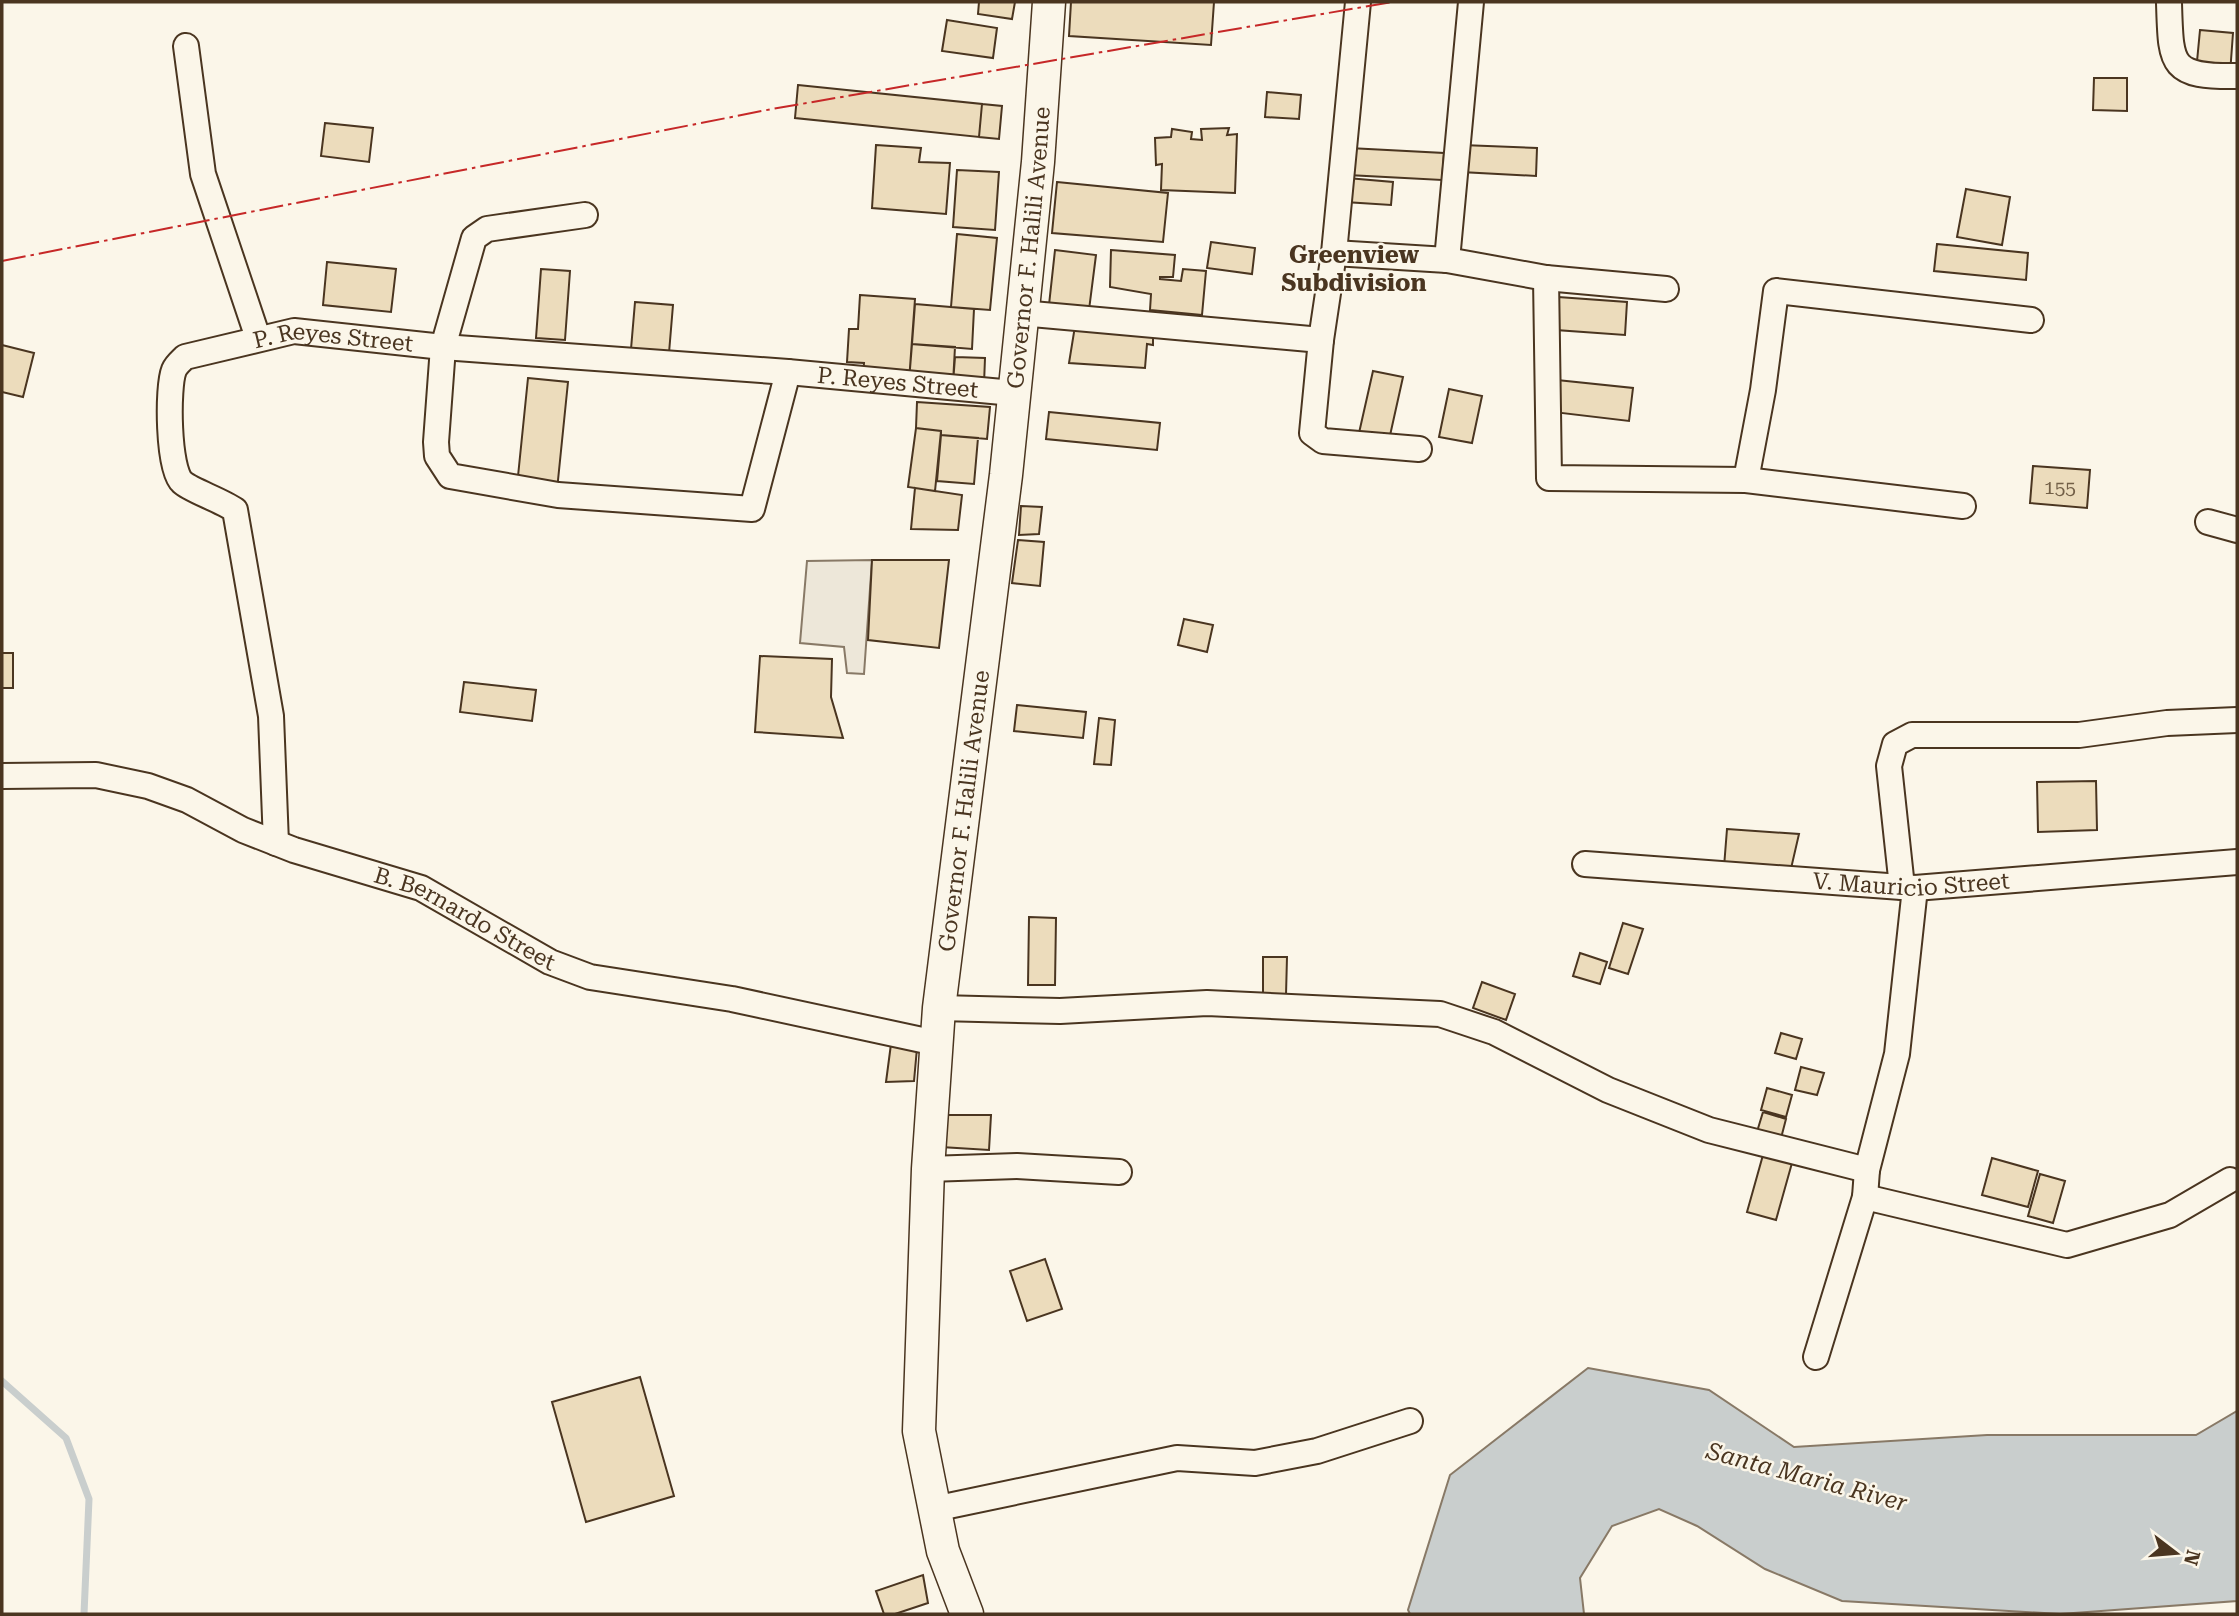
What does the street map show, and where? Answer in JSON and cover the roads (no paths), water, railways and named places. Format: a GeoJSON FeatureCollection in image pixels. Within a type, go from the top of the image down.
{"type":"FeatureCollection","features":[{"type":"Feature","properties":{"kind":"main road","name":"Governor F. Halili Avenue"},"geometry":{"type":"LineString","coordinates":[[967,1614],[943,1551],[919,1431],[928,1169],[939,1008],[1006,475],[1038,162],[1049,2]]}},
{"type":"Feature","properties":{"kind":"street"},"geometry":{"type":"LineString","coordinates":[[1358,2],[1334,253],[1321,340],[1312,433],[1323,441],[1419,449]]}},
{"type":"Feature","properties":{"kind":"street"},"geometry":{"type":"LineString","coordinates":[[1447,260],[1471,2]]}},
{"type":"Feature","properties":{"kind":"street"},"geometry":{"type":"LineString","coordinates":[[2169,3],[2170,51],[2180,68],[2196,74],[2237,76]]}},
{"type":"Feature","properties":{"kind":"street"},"geometry":{"type":"LineString","coordinates":[[186,46],[203,174],[258,338]]}},
{"type":"Feature","properties":{"kind":"street"},"geometry":{"type":"LineString","coordinates":[[585,215],[487,229],[474,238],[443,347],[436,442],[437,456],[450,476],[558,495],[752,509],[788,372]]}},
{"type":"Feature","properties":{"kind":"street"},"geometry":{"type":"LineString","coordinates":[[1334,253],[1447,260],[1546,278],[1666,289]]}},
{"type":"Feature","properties":{"kind":"street"},"geometry":{"type":"LineString","coordinates":[[1546,278],[1549,478],[1746,480],[1963,506]]}},
{"type":"Feature","properties":{"kind":"street"},"geometry":{"type":"LineString","coordinates":[[1746,480],[1763,390],[1776,291],[2031,320]]}},
{"type":"Feature","properties":{"kind":"street"},"geometry":{"type":"LineString","coordinates":[[1021,313],[1321,340]]}},
{"type":"Feature","properties":{"kind":"street","name":"P. Reyes Street"},"geometry":{"type":"LineString","coordinates":[[276,843],[271,716],[240,527],[235,510],[217,497],[183,483],[173,471],[170,387],[175,368],[184,357],[294,331],[443,347],[788,372],[1013,393]]}},
{"type":"Feature","properties":{"kind":"street"},"geometry":{"type":"LineString","coordinates":[[2208,522],[2237,530]]}},
{"type":"Feature","properties":{"kind":"street"},"geometry":{"type":"LineString","coordinates":[[1816,1357],[1865,1197],[1867,1170],[1897,1054],[1909,887],[1889,766],[1895,744],[1912,735],[2079,735],[2167,723],[2237,720]]}},
{"type":"Feature","properties":{"kind":"street","name":"B. Bernardo Street"},"geometry":{"type":"LineString","coordinates":[[2,776],[96,775],[148,786],[187,800],[243,830],[276,843],[421,888],[550,962],[590,977],[732,999],[936,1043]]}},
{"type":"Feature","properties":{"kind":"street","name":"V. Mauricio Street"},"geometry":{"type":"LineString","coordinates":[[1585,864],[1909,887],[2237,862]]}},
{"type":"Feature","properties":{"kind":"street"},"geometry":{"type":"LineString","coordinates":[[939,1008],[1060,1010],[1208,1003],[1440,1014],[1494,1032],[1608,1090],[1709,1130],[1867,1170]]}},
{"type":"Feature","properties":{"kind":"street"},"geometry":{"type":"LineString","coordinates":[[928,1169],[1017,1166],[1119,1172]]}},
{"type":"Feature","properties":{"kind":"street"},"geometry":{"type":"LineString","coordinates":[[1865,1197],[2067,1245],[2170,1215],[2230,1180]]}},
{"type":"Feature","properties":{"kind":"street"},"geometry":{"type":"LineString","coordinates":[[934,1509],[1177,1458],[1255,1463],[1317,1451],[1410,1421]]}},
{"type":"Feature","properties":{"kind":"water","name":"Santa Maria River"},"geometry":{"type":"Polygon","coordinates":[[[1588,1368],[1709,1390],[1794,1447],[1987,1435],[2196,1435],[2237,1411],[2237,1601],[2060,1614],[1842,1601],[1765,1569],[1697,1526],[1659,1509],[1612,1526],[1580,1578],[1584,1614],[1410,1614],[1408,1610],[1450,1475],[1588,1368]]]}},
{"type":"Feature","properties":{"kind":"waterway"},"geometry":{"type":"LineString","coordinates":[[2,1381],[66,1438],[89,1499],[84,1614]]}},
{"type":"Feature","properties":{"kind":"district","name":"Greenview Subdivision"},"geometry":{"type":"Point","coordinates":[1354,269]}}]}
